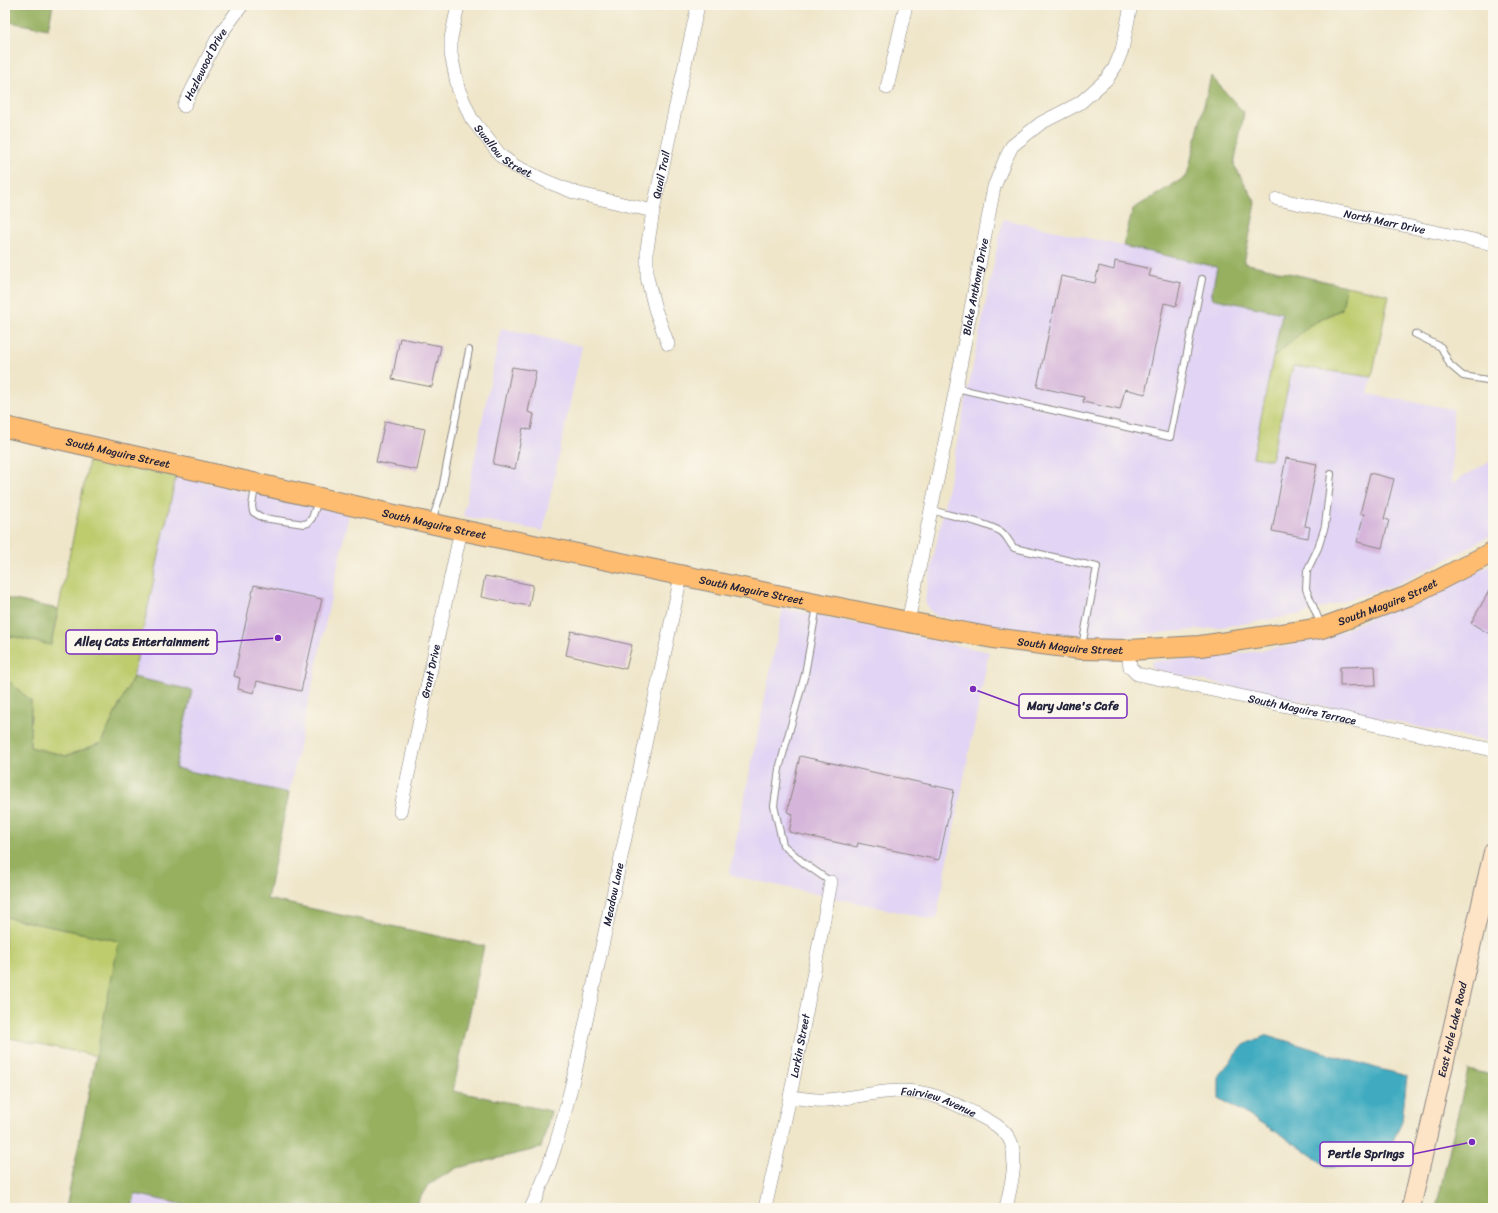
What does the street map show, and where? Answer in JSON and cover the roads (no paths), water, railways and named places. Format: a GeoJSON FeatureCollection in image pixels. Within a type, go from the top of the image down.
{"type":"FeatureCollection","features":[{"type":"Feature","properties":{"kind":"main road","name":"South Maguire Street"},"geometry":{"type":"LineString","coordinates":[[5,427],[461,530],[681,576],[993,638],[1081,649],[1128,650],[1200,646],[1322,628],[1408,596],[1493,552]]}},
{"type":"Feature","properties":{"kind":"main road","name":"East Hale Lake Road"},"geometry":{"type":"LineString","coordinates":[[1411,1208],[1493,852]]}},
{"type":"Feature","properties":{"kind":"street","name":"Hazlewood Drive"},"geometry":{"type":"LineString","coordinates":[[184,106],[217,39],[242,5]]}},
{"type":"Feature","properties":{"kind":"street","name":"Swallow Street"},"geometry":{"type":"LineString","coordinates":[[458,5],[451,38],[451,54],[458,88],[471,118],[501,156],[521,169],[576,193],[653,211]]}},
{"type":"Feature","properties":{"kind":"street","name":"Quail Trail"},"geometry":{"type":"LineString","coordinates":[[668,344],[655,309],[648,277],[647,249],[653,211],[698,5]]}},
{"type":"Feature","properties":{"kind":"street"},"geometry":{"type":"LineString","coordinates":[[887,88],[906,5]]}},
{"type":"Feature","properties":{"kind":"street","name":"Blake Anthony Drive"},"geometry":{"type":"LineString","coordinates":[[908,622],[956,388],[994,187],[1012,146],[1041,123],[1080,103],[1107,79],[1115,67],[1122,50],[1131,5]]}},
{"type":"Feature","properties":{"kind":"street","name":"North Marr Drive"},"geometry":{"type":"LineString","coordinates":[[1277,199],[1493,244]]}},
{"type":"Feature","properties":{"kind":"street","name":"Grant Drive"},"geometry":{"type":"LineString","coordinates":[[400,812],[461,530]]}},
{"type":"Feature","properties":{"kind":"street","name":"Meadow Lane"},"geometry":{"type":"LineString","coordinates":[[531,1208],[541,1189],[576,1068],[681,576]]}},
{"type":"Feature","properties":{"kind":"street","name":"South Maguire Terrace"},"geometry":{"type":"LineString","coordinates":[[1128,650],[1130,667],[1137,674],[1493,750]]}},
{"type":"Feature","properties":{"kind":"street","name":"Larkin Street"},"geometry":{"type":"LineString","coordinates":[[765,1208],[790,1097],[831,882]]}},
{"type":"Feature","properties":{"kind":"street","name":"Fairview Avenue"},"geometry":{"type":"LineString","coordinates":[[790,1097],[825,1100],[893,1090],[918,1092],[947,1101],[986,1119],[1002,1130],[1010,1142],[1013,1157],[1012,1176],[1006,1208]]}},
{"type":"Feature","properties":{"kind":"lane"},"geometry":{"type":"LineString","coordinates":[[956,388],[1170,437],[1202,278]]}},
{"type":"Feature","properties":{"kind":"lane"},"geometry":{"type":"LineString","coordinates":[[1415,334],[1441,347],[1450,366],[1463,376],[1493,381]]}},
{"type":"Feature","properties":{"kind":"lane"},"geometry":{"type":"LineString","coordinates":[[431,523],[441,494],[469,350]]}},
{"type":"Feature","properties":{"kind":"lane"},"geometry":{"type":"LineString","coordinates":[[1322,628],[1306,589],[1306,583],[1307,571],[1318,548],[1325,526],[1331,474]]}},
{"type":"Feature","properties":{"kind":"lane"},"geometry":{"type":"LineString","coordinates":[[255,484],[252,506],[253,512],[263,518],[304,524],[308,523],[312,518],[319,498]]}},
{"type":"Feature","properties":{"kind":"lane"},"geometry":{"type":"LineString","coordinates":[[931,510],[1000,531],[1006,536],[1014,548],[1097,567],[1081,649]]}},
{"type":"Feature","properties":{"kind":"lane"},"geometry":{"type":"LineString","coordinates":[[818,603],[805,674],[779,769],[774,806],[783,846],[831,882]]}},
{"type":"Feature","properties":{"kind":"water"},"geometry":{"type":"Polygon","coordinates":[[[1267,1035],[1407,1076],[1402,1121],[1386,1156],[1358,1167],[1328,1167],[1288,1139],[1219,1098],[1219,1075],[1244,1045],[1267,1035]]]}},
{"type":"Feature","properties":{"kind":"place","name":"Alley Cats Entertainment"},"geometry":{"type":"Point","coordinates":[278,638]}},
{"type":"Feature","properties":{"kind":"place","name":"Mary Jane's Cafe"},"geometry":{"type":"Point","coordinates":[973,689]}},
{"type":"Feature","properties":{"kind":"place","name":"Pertle Springs"},"geometry":{"type":"Point","coordinates":[1472,1142]}}]}
